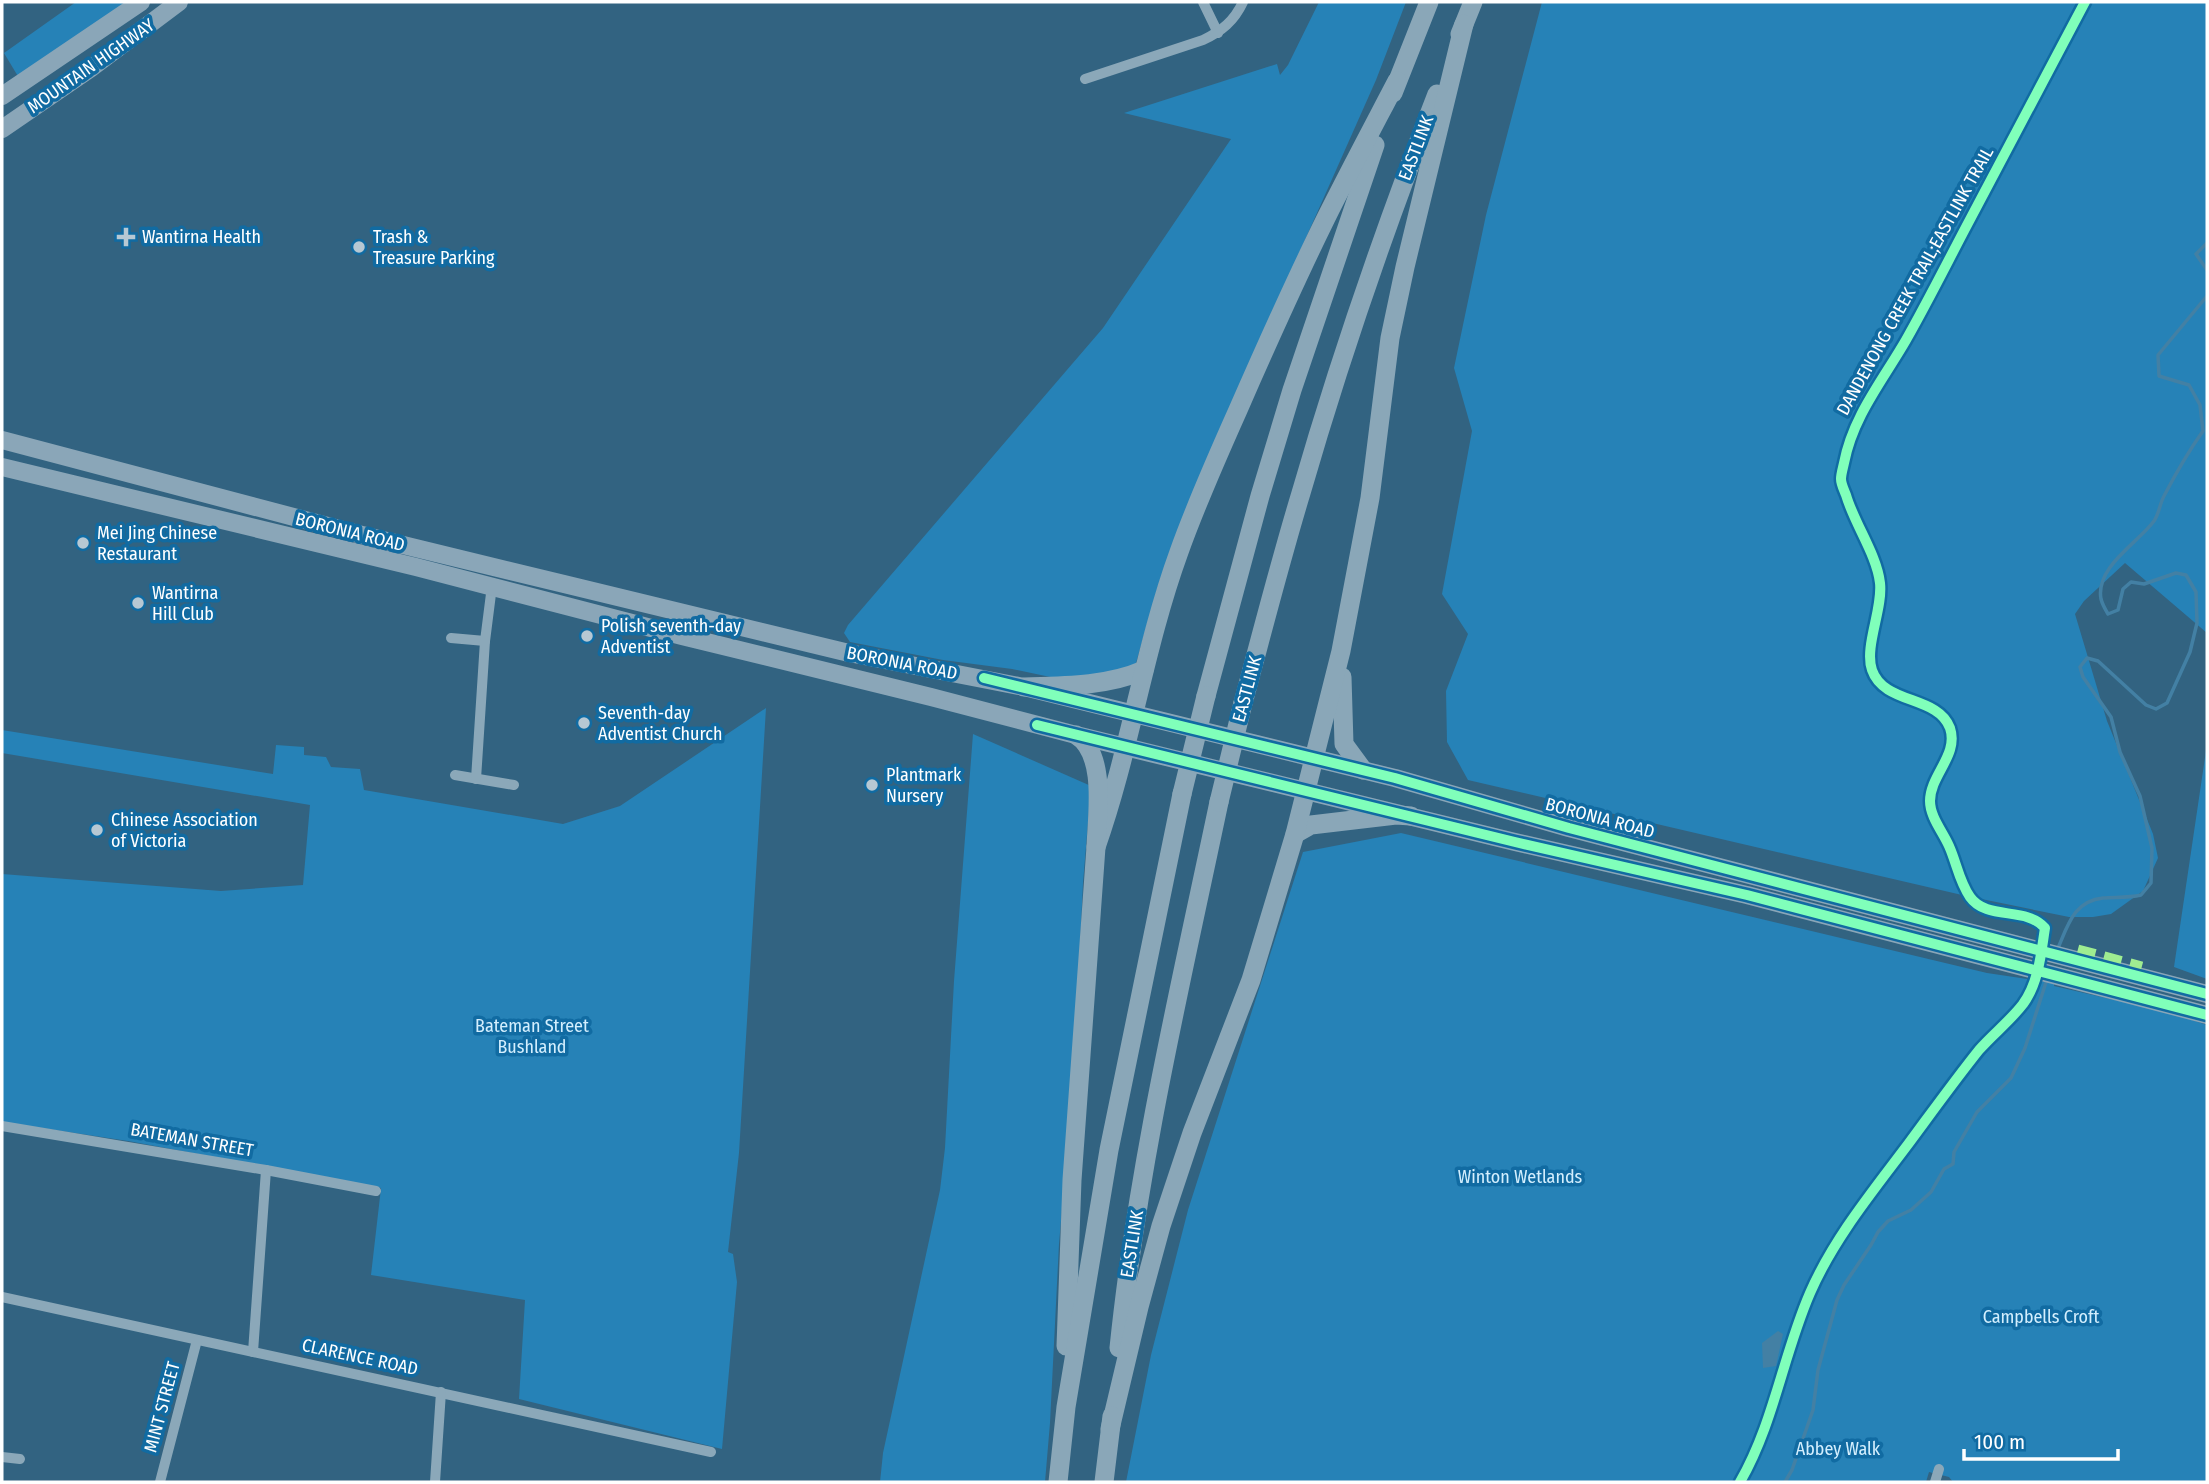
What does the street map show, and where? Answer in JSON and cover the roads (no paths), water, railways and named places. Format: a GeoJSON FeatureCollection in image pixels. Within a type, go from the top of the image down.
{"type":"FeatureCollection","features":[{"type":"Feature","properties":{"kind":"highway"},"geometry":{"type":"LineString","coordinates":[[1058,1482],[1066,1406],[1109,1150],[1182,794],[1206,696],[1260,496],[1292,390],[1397,81],[1429,2]]}},
{"type":"Feature","properties":{"kind":"highway","name":"EASTLINK"},"geometry":{"type":"LineString","coordinates":[[1104,1482],[1126,1280],[1154,1114],[1219,802],[1243,703],[1301,493],[1341,363],[1399,192],[1473,2]]}},
{"type":"Feature","properties":{"kind":"highway"},"geometry":{"type":"LineString","coordinates":[[1110,1429],[1161,1226],[1192,1133],[1251,980],[1306,791],[1341,651],[1370,498],[1390,338],[1464,24]]}},
{"type":"Feature","properties":{"kind":"highway"},"geometry":{"type":"LineString","coordinates":[[1096,847],[1112,803],[1144,670],[1175,564],[1209,476],[1325,219],[1397,81]]}},
{"type":"Feature","properties":{"kind":"highway"},"geometry":{"type":"LineString","coordinates":[[1341,651],[1344,744],[1363,770]]}},
{"type":"Feature","properties":{"kind":"highway"},"geometry":{"type":"LineString","coordinates":[[1024,687],[1050,687],[1125,678],[1144,670]]}},
{"type":"Feature","properties":{"kind":"highway"},"geometry":{"type":"LineString","coordinates":[[1066,1406],[1066,1298],[1072,1180],[1098,797],[1095,760],[1089,746],[1076,735]]}},
{"type":"Feature","properties":{"kind":"highway"},"geometry":{"type":"LineString","coordinates":[[1295,834],[1311,825],[1396,815],[1411,816]]}},
{"type":"Feature","properties":{"kind":"main road","name":"MOUNTAIN HIGHWAY"},"geometry":{"type":"LineString","coordinates":[[2,96],[141,2]]}},
{"type":"Feature","properties":{"kind":"main road","name":"MOUNTAIN HIGHWAY"},"geometry":{"type":"LineString","coordinates":[[2,129],[91,68],[179,2]]}},
{"type":"Feature","properties":{"kind":"main road","name":"BORONIA ROAD"},"geometry":{"type":"LineString","coordinates":[[2,440],[345,531],[831,648],[1024,687],[1363,770],[1752,877],[2207,994]]}},
{"type":"Feature","properties":{"kind":"main road","name":"BORONIA ROAD"},"geometry":{"type":"LineString","coordinates":[[2,467],[492,586],[1076,735],[1747,895],[2207,1015]]}},
{"type":"Feature","properties":{"kind":"main road"},"geometry":{"type":"LineString","coordinates":[[127,497],[134,474]]}},
{"type":"Feature","properties":{"kind":"main road"},"geometry":{"type":"LineString","coordinates":[[676,611],[682,636]]}},
{"type":"Feature","properties":{"kind":"main road"},"geometry":{"type":"LineString","coordinates":[[825,671],[831,648]]}},
{"type":"Feature","properties":{"kind":"main road"},"geometry":{"type":"LineString","coordinates":[[924,668],[948,687],[950,702]]}},
{"type":"Feature","properties":{"kind":"main road"},"geometry":{"type":"LineString","coordinates":[[1747,895],[1752,877]]}},
{"type":"Feature","properties":{"kind":"street"},"geometry":{"type":"LineString","coordinates":[[1203,2],[1218,33]]}},
{"type":"Feature","properties":{"kind":"street"},"geometry":{"type":"LineString","coordinates":[[1085,79],[1218,33],[1231,22],[1243,2]]}},
{"type":"Feature","properties":{"kind":"street"},"geometry":{"type":"LineString","coordinates":[[476,779],[485,641],[492,586]]}},
{"type":"Feature","properties":{"kind":"street"},"geometry":{"type":"LineString","coordinates":[[451,638],[485,641]]}},
{"type":"Feature","properties":{"kind":"street"},"geometry":{"type":"LineString","coordinates":[[455,775],[514,785]]}},
{"type":"Feature","properties":{"kind":"street","name":"BATEMAN STREET"},"geometry":{"type":"LineString","coordinates":[[2,1126],[376,1191]]}},
{"type":"Feature","properties":{"kind":"street"},"geometry":{"type":"LineString","coordinates":[[253,1352],[266,1170]]}},
{"type":"Feature","properties":{"kind":"street","name":"CLARENCE ROAD"},"geometry":{"type":"LineString","coordinates":[[2,1297],[711,1452]]}},
{"type":"Feature","properties":{"kind":"street","name":"MINT STREET"},"geometry":{"type":"LineString","coordinates":[[160,1482],[197,1340]]}},
{"type":"Feature","properties":{"kind":"street"},"geometry":{"type":"LineString","coordinates":[[435,1482],[441,1392]]}},
{"type":"Feature","properties":{"kind":"street"},"geometry":{"type":"LineString","coordinates":[[2,1457],[20,1459]]}},
{"type":"Feature","properties":{"kind":"street"},"geometry":{"type":"LineString","coordinates":[[1935,1482],[1939,1469]]}},
{"type":"Feature","properties":{"kind":"waterway"},"geometry":{"type":"LineString","coordinates":[[2207,243],[2196,254],[2207,270]]}},
{"type":"Feature","properties":{"kind":"waterway"},"geometry":{"type":"LineString","coordinates":[[2058,948],[2073,916],[2085,904],[2103,898],[2141,895],[2151,883],[2152,848],[2140,796],[2120,752],[2111,717],[2083,677],[2080,667],[2087,658],[2098,661],[2146,705],[2156,709],[2167,703],[2190,652],[2197,623],[2196,592],[2186,575],[2176,573],[2144,584],[2131,582],[2123,589],[2118,610],[2108,614],[2101,599],[2101,587],[2104,576],[2119,556],[2154,521],[2173,479],[2203,431],[2200,405],[2189,385],[2159,376],[2158,355],[2207,296]]}},
{"type":"Feature","properties":{"kind":"waterway"},"geometry":{"type":"LineString","coordinates":[[1785,1482],[1792,1470],[1813,1410],[1818,1370],[1837,1300],[1844,1285],[1888,1221],[1911,1210],[1931,1192],[1944,1169],[1953,1164],[1954,1152],[1977,1112],[2011,1078],[2025,1048],[2047,979]]}},
{"type":"Feature","properties":{"kind":"place","name":"Wantirna Health"},"geometry":{"type":"Point","coordinates":[126,237]}},
{"type":"Feature","properties":{"kind":"place","name":"Trash & Treasure Parking"},"geometry":{"type":"Point","coordinates":[359,247]}},
{"type":"Feature","properties":{"kind":"place","name":"Mei Jing Chinese Restaurant"},"geometry":{"type":"Point","coordinates":[83,543]}},
{"type":"Feature","properties":{"kind":"place","name":"Wantirna Hill Club"},"geometry":{"type":"Point","coordinates":[138,603]}},
{"type":"Feature","properties":{"kind":"place","name":"Polish seventh-day Adventist"},"geometry":{"type":"Point","coordinates":[587,636]}},
{"type":"Feature","properties":{"kind":"place","name":"Seventh-day Adventist Church"},"geometry":{"type":"Point","coordinates":[584,723]}},
{"type":"Feature","properties":{"kind":"place","name":"Plantmark Nursery"},"geometry":{"type":"Point","coordinates":[872,785]}},
{"type":"Feature","properties":{"kind":"place","name":"Chinese Association of Victoria"},"geometry":{"type":"Point","coordinates":[97,830]}},
{"type":"Feature","properties":{"kind":"park label","name":"Bateman Street Bushland"},"geometry":{"type":"Point","coordinates":[532,1036]}},
{"type":"Feature","properties":{"kind":"park label","name":"Winton Wetlands"},"geometry":{"type":"Point","coordinates":[1520,1177]}},
{"type":"Feature","properties":{"kind":"park label","name":"Campbells Croft"},"geometry":{"type":"Point","coordinates":[2041,1317]}},
{"type":"Feature","properties":{"kind":"park label","name":"Abbey Walk"},"geometry":{"type":"Point","coordinates":[1838,1449]}}]}
